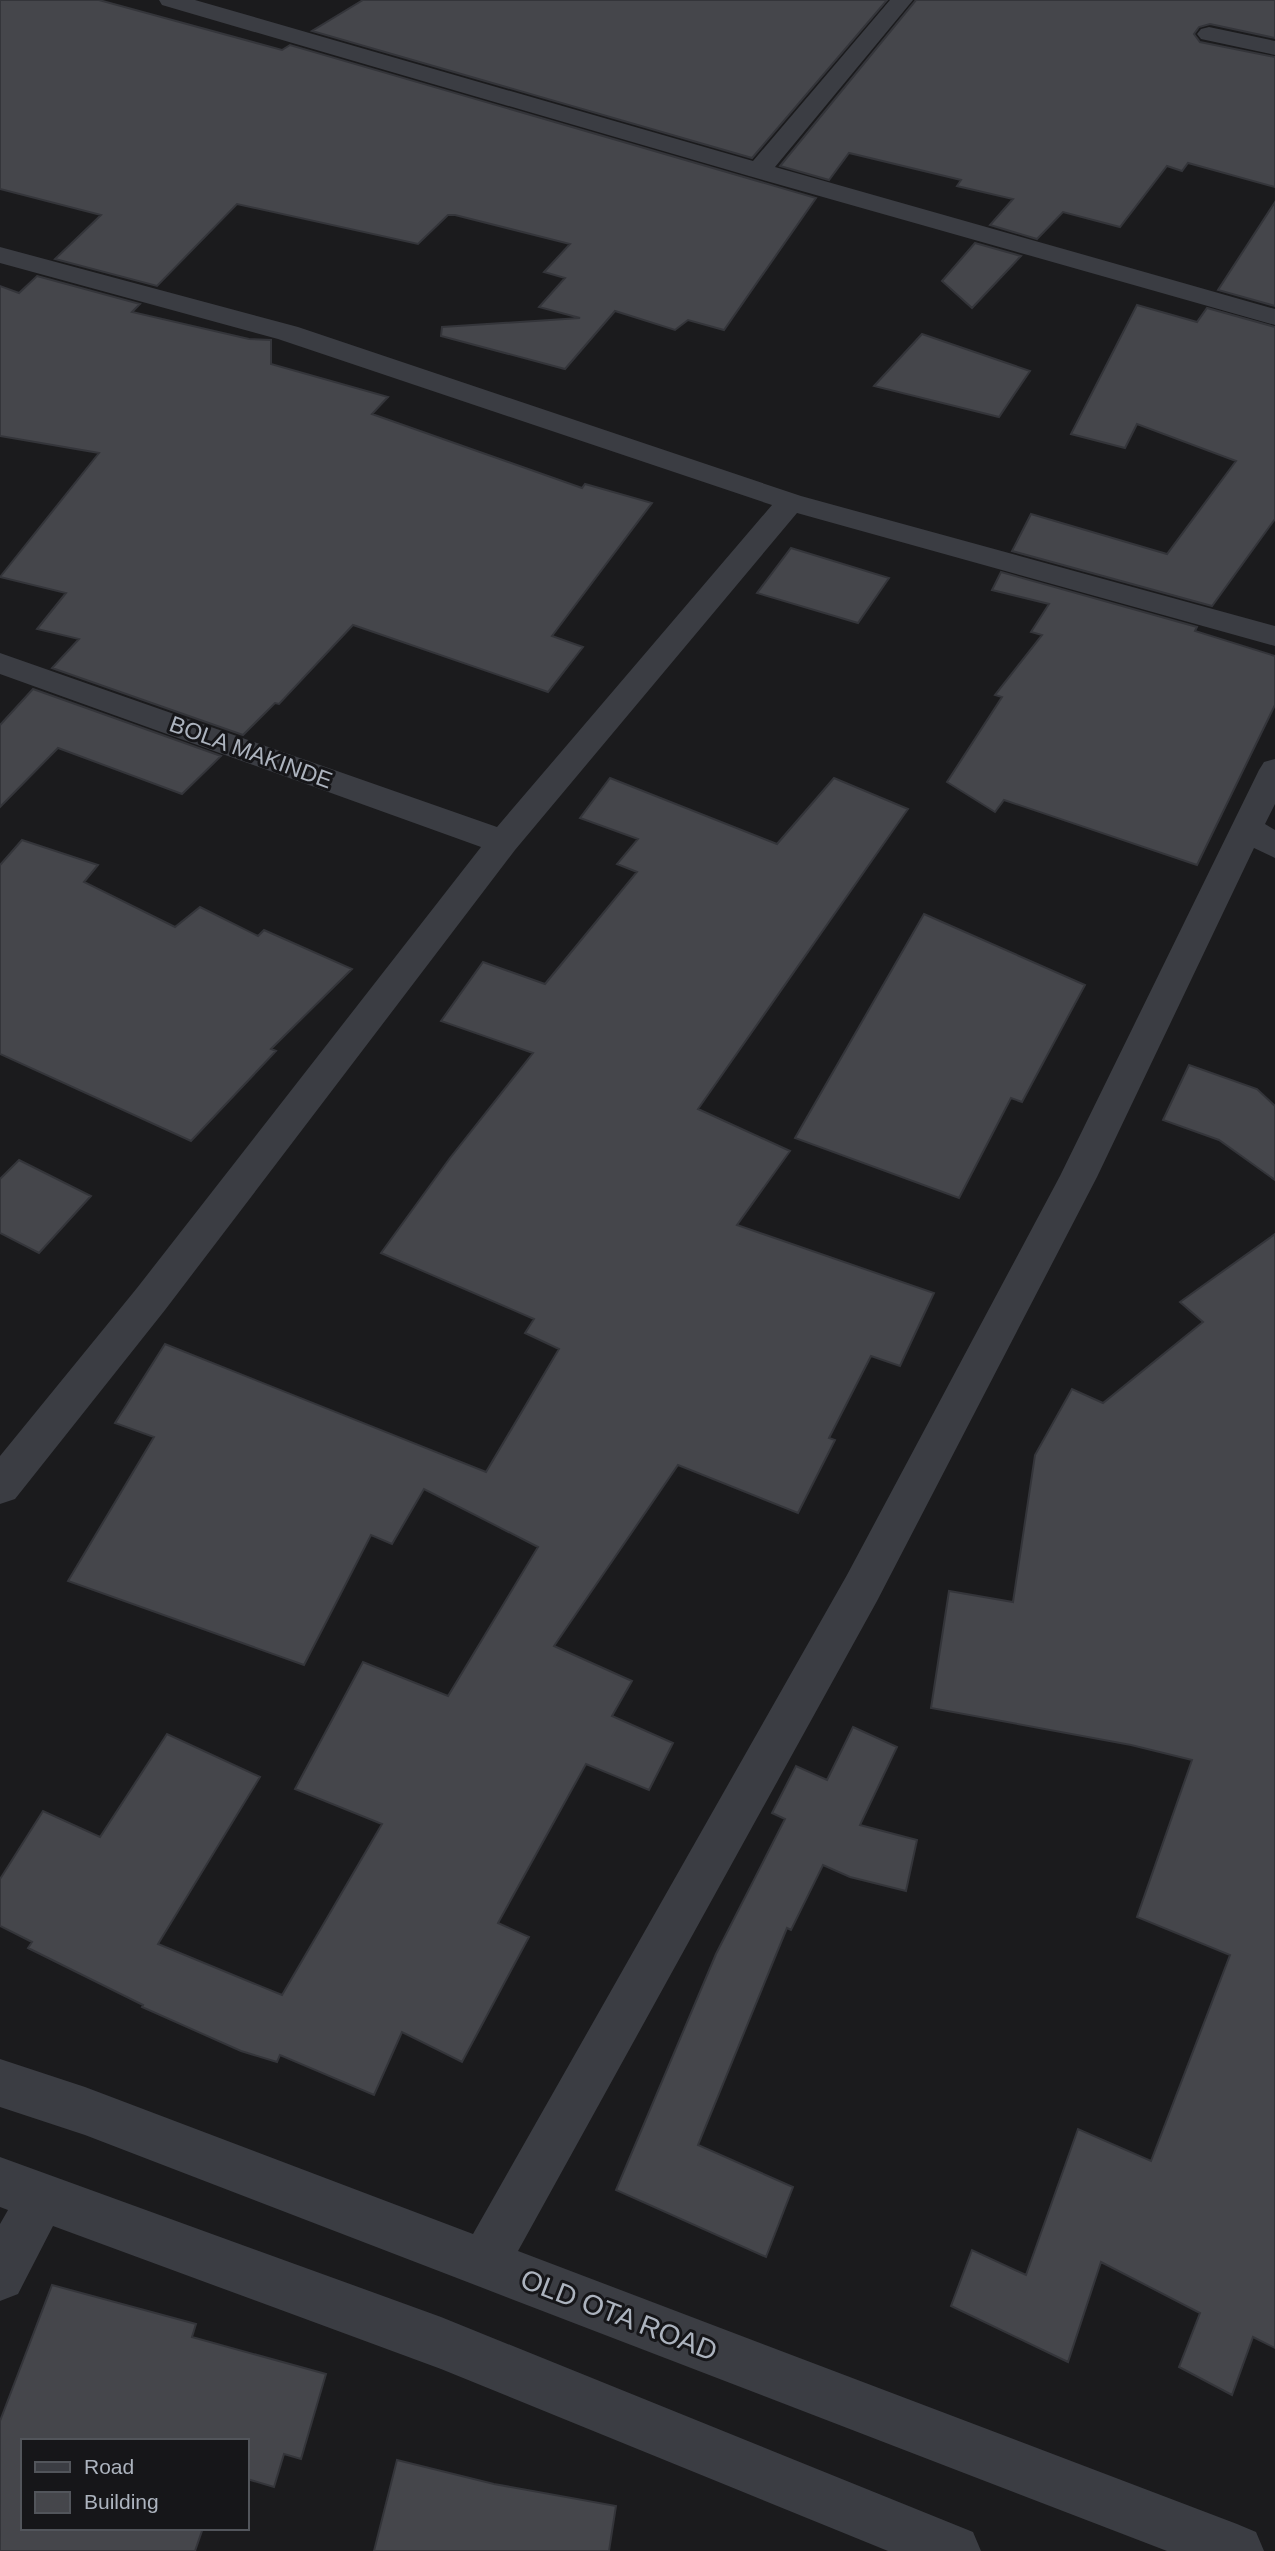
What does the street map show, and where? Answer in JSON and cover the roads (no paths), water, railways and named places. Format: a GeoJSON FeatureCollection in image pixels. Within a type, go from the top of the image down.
{"type":"FeatureCollection","features":[{"type":"Feature","properties":{"kind":"street"},"geometry":{"type":"LineString","coordinates":[[170,0],[1275,317]]}},
{"type":"Feature","properties":{"kind":"street"},"geometry":{"type":"LineString","coordinates":[[758,170],[902,0]]}},
{"type":"Feature","properties":{"kind":"street"},"geometry":{"type":"LineString","coordinates":[[1209,34],[1275,48]]}},
{"type":"Feature","properties":{"kind":"street"},"geometry":{"type":"LineString","coordinates":[[0,255],[288,333],[791,502],[1275,636]]}},
{"type":"Feature","properties":{"kind":"street"},"geometry":{"type":"LineString","coordinates":[[0,1486],[152,1299],[503,842],[791,502]]}},
{"type":"Feature","properties":{"kind":"street","name":"BOLA MAKINDE"},"geometry":{"type":"LineString","coordinates":[[0,663],[503,842]]}},
{"type":"Feature","properties":{"kind":"street"},"geometry":{"type":"LineString","coordinates":[[484,2263],[868,1576],[1078,1177],[1262,837],[1275,770]]}},
{"type":"Feature","properties":{"kind":"street","name":"OLD OTA ROAD"},"geometry":{"type":"LineString","coordinates":[[0,2082],[85,2111],[1237,2551]]}},
{"type":"Feature","properties":{"kind":"street"},"geometry":{"type":"LineString","coordinates":[[0,2276],[21,2189],[441,2343],[954,2551]]}}]}
